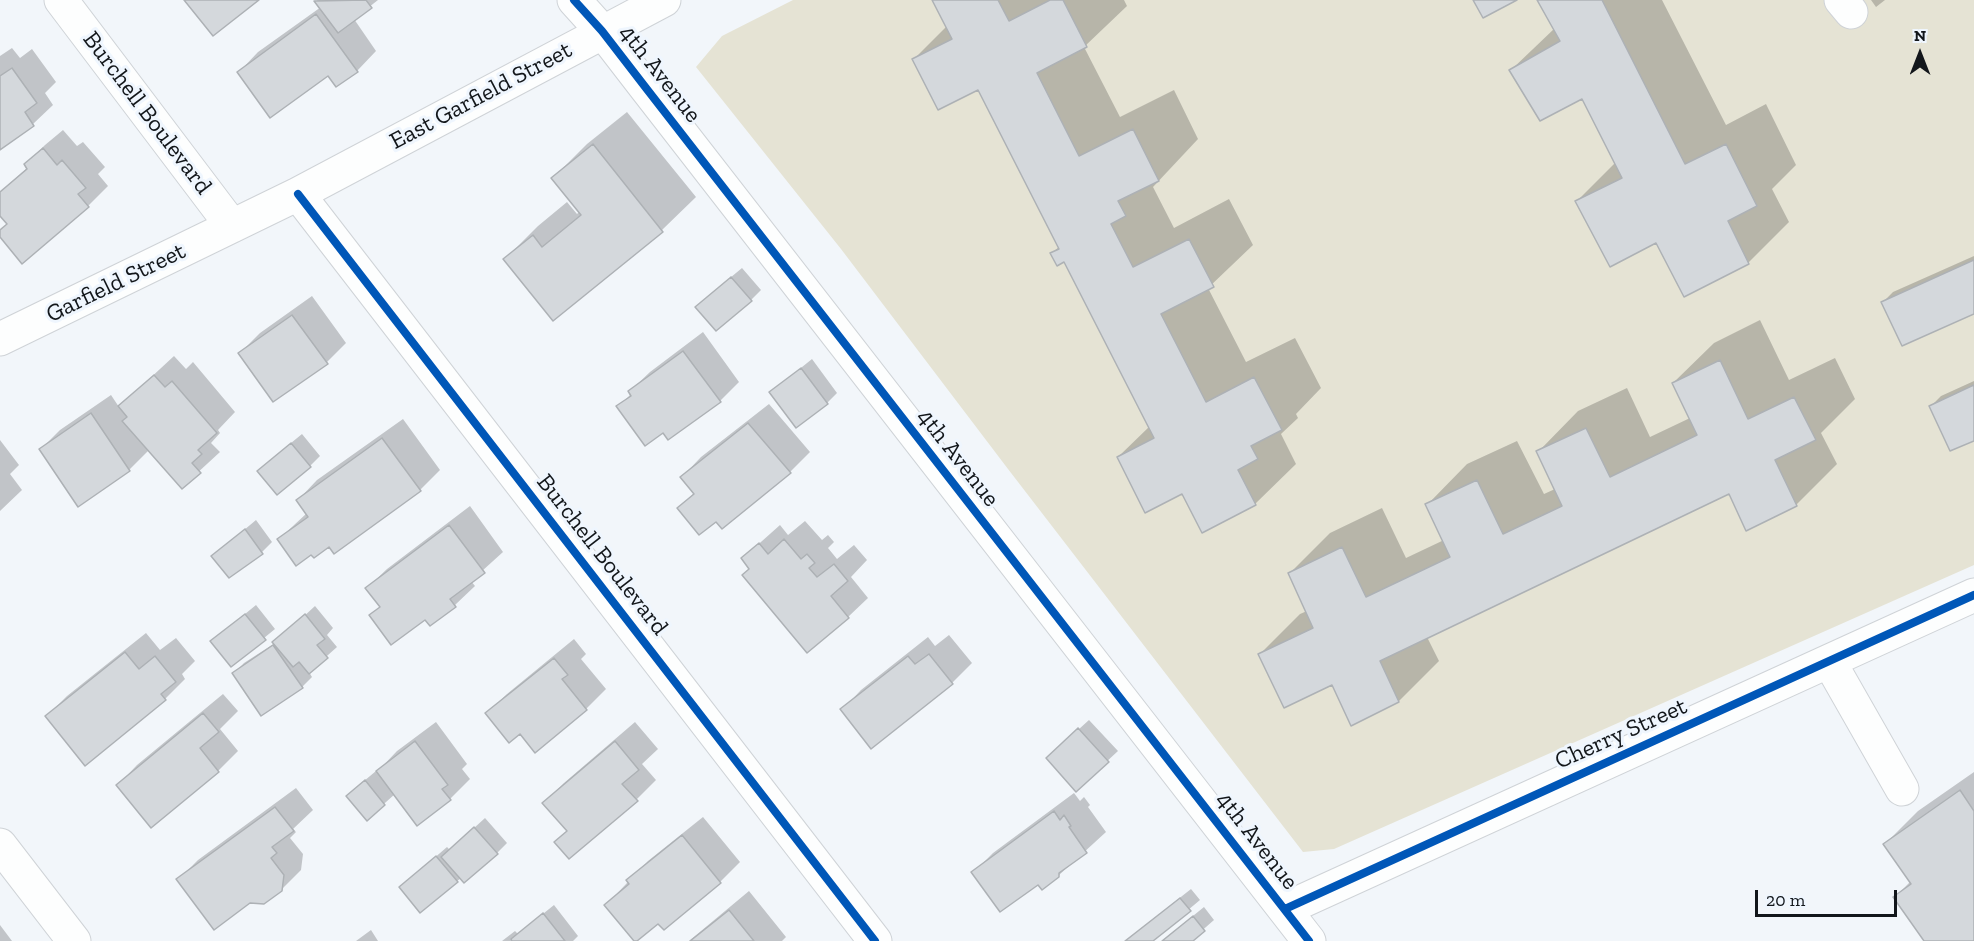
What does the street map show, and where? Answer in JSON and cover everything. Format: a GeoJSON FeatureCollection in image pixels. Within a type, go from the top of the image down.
{"type":"FeatureCollection","features":[{"type":"Feature","properties":{"kind":"street","name":"Burchell Boulevard"},"geometry":{"type":"LineString","coordinates":[[61,0],[232,226]]}},
{"type":"Feature","properties":{"kind":"street","name":"4th Avenue"},"geometry":{"type":"LineString","coordinates":[[574,0],[602,31],[1309,941]]}},
{"type":"Feature","properties":{"kind":"street","name":"East Garfield Street"},"geometry":{"type":"LineString","coordinates":[[232,226],[298,194],[664,0]]}},
{"type":"Feature","properties":{"kind":"street","name":"Burchell Boulevard"},"geometry":{"type":"LineString","coordinates":[[298,194],[876,941]]}},
{"type":"Feature","properties":{"kind":"street","name":"Garfield Street"},"geometry":{"type":"LineString","coordinates":[[0,339],[232,226]]}},
{"type":"Feature","properties":{"kind":"street","name":"Cherry Street"},"geometry":{"type":"LineString","coordinates":[[1284,909],[1974,595]]}},
{"type":"Feature","properties":{"kind":"street"},"geometry":{"type":"LineString","coordinates":[[1829,661],[1902,789]]}},
{"type":"Feature","properties":{"kind":"street"},"geometry":{"type":"LineString","coordinates":[[0,845],[74,941]]}},
{"type":"Feature","properties":{"kind":"shaded area"},"geometry":{"type":"Polygon","coordinates":[[[793,0],[1974,0],[1974,565],[1334,849],[1303,852],[841,249],[696,67],[722,36],[793,0]]]}},
{"type":"Feature","properties":{"kind":"building"},"geometry":{"type":"Polygon","coordinates":[[[184,0],[259,0],[213,36],[184,0]]]}},
{"type":"Feature","properties":{"kind":"building"},"geometry":{"type":"Polygon","coordinates":[[[366,0],[372,8],[338,33],[314,1],[366,0]]]}},
{"type":"Feature","properties":{"kind":"building"},"geometry":{"type":"Polygon","coordinates":[[[932,0],[998,0],[1009,21],[1050,0],[1063,0],[1087,47],[1037,73],[1079,156],[1133,129],[1159,181],[1118,201],[1126,216],[1111,224],[1133,267],[1189,239],[1214,287],[1161,314],[1206,402],[1254,377],[1282,430],[1251,446],[1258,459],[1238,470],[1256,505],[1202,533],[1182,494],[1145,513],[1117,457],[1154,438],[1064,262],[1057,266],[1050,253],[1059,249],[978,90],[938,110],[912,59],[952,39],[932,0]]]}},
{"type":"Feature","properties":{"kind":"building"},"geometry":{"type":"Polygon","coordinates":[[[1473,0],[1517,0],[1483,18],[1473,0]]]}},
{"type":"Feature","properties":{"kind":"building"},"geometry":{"type":"Polygon","coordinates":[[[1537,0],[1602,0],[1685,164],[1726,144],[1757,206],[1728,221],[1749,264],[1684,297],[1656,243],[1610,267],[1575,201],[1622,178],[1582,99],[1540,121],[1509,70],[1560,41],[1537,0]]]}},
{"type":"Feature","properties":{"kind":"building"},"geometry":{"type":"Polygon","coordinates":[[[316,14],[358,72],[336,87],[328,76],[270,118],[237,72],[316,14]]]}},
{"type":"Feature","properties":{"kind":"building"},"geometry":{"type":"Polygon","coordinates":[[[12,68],[37,103],[25,112],[34,126],[0,150],[0,76],[12,68]]]}},
{"type":"Feature","properties":{"kind":"building"},"geometry":{"type":"Polygon","coordinates":[[[593,144],[663,232],[553,321],[503,259],[533,235],[542,247],[581,215],[551,178],[593,144]]]}},
{"type":"Feature","properties":{"kind":"building"},"geometry":{"type":"Polygon","coordinates":[[[43,148],[57,165],[62,160],[86,188],[78,194],[89,207],[22,264],[0,237],[0,230],[7,224],[0,216],[0,192],[27,169],[24,164],[43,148]]]}},
{"type":"Feature","properties":{"kind":"building"},"geometry":{"type":"Polygon","coordinates":[[[1974,260],[1974,314],[1902,346],[1881,302],[1974,260]]]}},
{"type":"Feature","properties":{"kind":"building"},"geometry":{"type":"Polygon","coordinates":[[[731,277],[752,301],[716,331],[695,307],[731,277]]]}},
{"type":"Feature","properties":{"kind":"building"},"geometry":{"type":"Polygon","coordinates":[[[292,315],[328,364],[273,402],[238,353],[292,315]]]}},
{"type":"Feature","properties":{"kind":"building"},"geometry":{"type":"Polygon","coordinates":[[[683,351],[721,402],[668,440],[663,433],[645,446],[616,406],[631,396],[628,391],[683,351]]]}},
{"type":"Feature","properties":{"kind":"building"},"geometry":{"type":"Polygon","coordinates":[[[1720,360],[1748,419],[1794,397],[1816,440],[1775,460],[1797,506],[1746,531],[1729,494],[1380,661],[1399,702],[1351,726],[1332,685],[1284,708],[1258,654],[1313,628],[1288,573],[1342,547],[1366,597],[1450,557],[1425,504],[1477,480],[1503,534],[1562,506],[1536,451],[1586,428],[1610,477],[1697,435],[1672,383],[1720,360]]]}},
{"type":"Feature","properties":{"kind":"building"},"geometry":{"type":"Polygon","coordinates":[[[801,368],[828,404],[796,428],[769,392],[801,368]]]}},
{"type":"Feature","properties":{"kind":"building"},"geometry":{"type":"Polygon","coordinates":[[[154,375],[165,387],[172,381],[217,433],[198,450],[202,454],[192,463],[201,473],[182,489],[122,421],[127,417],[118,406],[154,375]]]}},
{"type":"Feature","properties":{"kind":"building"},"geometry":{"type":"Polygon","coordinates":[[[1974,385],[1974,441],[1950,451],[1929,406],[1974,385]]]}},
{"type":"Feature","properties":{"kind":"building"},"geometry":{"type":"Polygon","coordinates":[[[91,413],[130,471],[78,507],[39,449],[91,413]]]}},
{"type":"Feature","properties":{"kind":"building"},"geometry":{"type":"Polygon","coordinates":[[[748,423],[791,473],[722,529],[716,522],[699,535],[677,508],[694,494],[680,477],[748,423]]]}},
{"type":"Feature","properties":{"kind":"building"},"geometry":{"type":"Polygon","coordinates":[[[382,438],[421,491],[334,554],[329,547],[314,558],[311,555],[296,566],[277,539],[308,517],[296,500],[382,438]]]}},
{"type":"Feature","properties":{"kind":"building"},"geometry":{"type":"Polygon","coordinates":[[[291,443],[311,467],[277,495],[257,471],[291,443]]]}},
{"type":"Feature","properties":{"kind":"building"},"geometry":{"type":"Polygon","coordinates":[[[449,525],[485,573],[450,599],[456,607],[430,626],[425,620],[391,645],[369,615],[380,607],[365,588],[449,525]]]}},
{"type":"Feature","properties":{"kind":"building"},"geometry":{"type":"Polygon","coordinates":[[[245,529],[263,554],[229,578],[211,556],[245,529]]]}},
{"type":"Feature","properties":{"kind":"building"},"geometry":{"type":"Polygon","coordinates":[[[784,539],[801,559],[807,554],[815,563],[809,568],[817,577],[834,564],[848,581],[831,596],[849,618],[807,653],[742,575],[749,569],[741,558],[759,543],[768,554],[784,539]]]}},
{"type":"Feature","properties":{"kind":"building"},"geometry":{"type":"Polygon","coordinates":[[[245,614],[266,640],[231,667],[210,641],[245,614]]]}},
{"type":"Feature","properties":{"kind":"building"},"geometry":{"type":"Polygon","coordinates":[[[305,614],[325,639],[317,645],[328,658],[309,674],[299,662],[293,667],[272,642],[305,614]]]}},
{"type":"Feature","properties":{"kind":"building"},"geometry":{"type":"Polygon","coordinates":[[[273,645],[303,688],[261,716],[232,673],[273,645]]]}},
{"type":"Feature","properties":{"kind":"building"},"geometry":{"type":"Polygon","coordinates":[[[125,652],[139,669],[155,656],[176,682],[161,694],[166,700],[85,766],[45,716],[125,652]]]}},
{"type":"Feature","properties":{"kind":"building"},"geometry":{"type":"Polygon","coordinates":[[[929,654],[953,684],[871,749],[840,709],[908,656],[915,664],[929,654]]]}},
{"type":"Feature","properties":{"kind":"building"},"geometry":{"type":"Polygon","coordinates":[[[554,658],[568,675],[562,679],[587,710],[535,753],[520,734],[509,743],[485,713],[554,658]]]}},
{"type":"Feature","properties":{"kind":"building"},"geometry":{"type":"Polygon","coordinates":[[[203,713],[219,732],[200,748],[219,772],[151,828],[116,785],[203,713]]]}},
{"type":"Feature","properties":{"kind":"building"},"geometry":{"type":"Polygon","coordinates":[[[1078,728],[1109,762],[1076,792],[1046,758],[1078,728]]]}},
{"type":"Feature","properties":{"kind":"building"},"geometry":{"type":"Polygon","coordinates":[[[415,741],[448,785],[442,789],[451,800],[417,826],[376,771],[415,741]]]}},
{"type":"Feature","properties":{"kind":"building"},"geometry":{"type":"Polygon","coordinates":[[[615,741],[639,770],[622,784],[638,801],[569,859],[554,842],[567,831],[542,803],[615,741]]]}},
{"type":"Feature","properties":{"kind":"building"},"geometry":{"type":"Polygon","coordinates":[[[365,780],[385,805],[367,821],[346,796],[365,780]]]}},
{"type":"Feature","properties":{"kind":"building"},"geometry":{"type":"Polygon","coordinates":[[[1960,790],[1974,811],[1974,941],[1924,941],[1893,897],[1911,884],[1883,844],[1960,790]]]}},
{"type":"Feature","properties":{"kind":"building"},"geometry":{"type":"Polygon","coordinates":[[[275,807],[294,831],[272,847],[277,853],[271,858],[284,875],[282,891],[264,904],[250,903],[214,930],[176,879],[275,807]]]}},
{"type":"Feature","properties":{"kind":"building"},"geometry":{"type":"Polygon","coordinates":[[[1054,811],[1060,820],[1064,815],[1071,826],[1069,827],[1087,853],[1059,873],[1059,877],[1042,890],[1038,885],[1000,912],[971,872],[1054,811]]]}},
{"type":"Feature","properties":{"kind":"building"},"geometry":{"type":"Polygon","coordinates":[[[474,827],[498,854],[464,883],[441,857],[474,827]]]}},
{"type":"Feature","properties":{"kind":"building"},"geometry":{"type":"Polygon","coordinates":[[[682,835],[721,883],[664,930],[658,924],[634,941],[604,905],[629,884],[626,880],[682,835]]]}},
{"type":"Feature","properties":{"kind":"building"},"geometry":{"type":"Polygon","coordinates":[[[436,856],[458,882],[420,913],[399,887],[436,856]]]}},
{"type":"Feature","properties":{"kind":"building"},"geometry":{"type":"Polygon","coordinates":[[[1180,898],[1191,911],[1153,941],[1125,941],[1180,898]]]}},
{"type":"Feature","properties":{"kind":"building"},"geometry":{"type":"Polygon","coordinates":[[[729,910],[754,941],[690,941],[729,910]]]}},
{"type":"Feature","properties":{"kind":"building"},"geometry":{"type":"Polygon","coordinates":[[[543,913],[565,941],[512,941],[511,939],[543,913]]]}},
{"type":"Feature","properties":{"kind":"building"},"geometry":{"type":"Polygon","coordinates":[[[1193,916],[1205,931],[1193,941],[1162,941],[1193,916]]]}},
{"type":"Feature","properties":{"kind":"cycle path"},"geometry":{"type":"LineString","coordinates":[[574,0],[602,31],[1309,941]]}},
{"type":"Feature","properties":{"kind":"cycle path"},"geometry":{"type":"LineString","coordinates":[[298,194],[875,941]]}},
{"type":"Feature","properties":{"kind":"cycle path"},"geometry":{"type":"LineString","coordinates":[[1285,909],[1974,595]]}}]}
